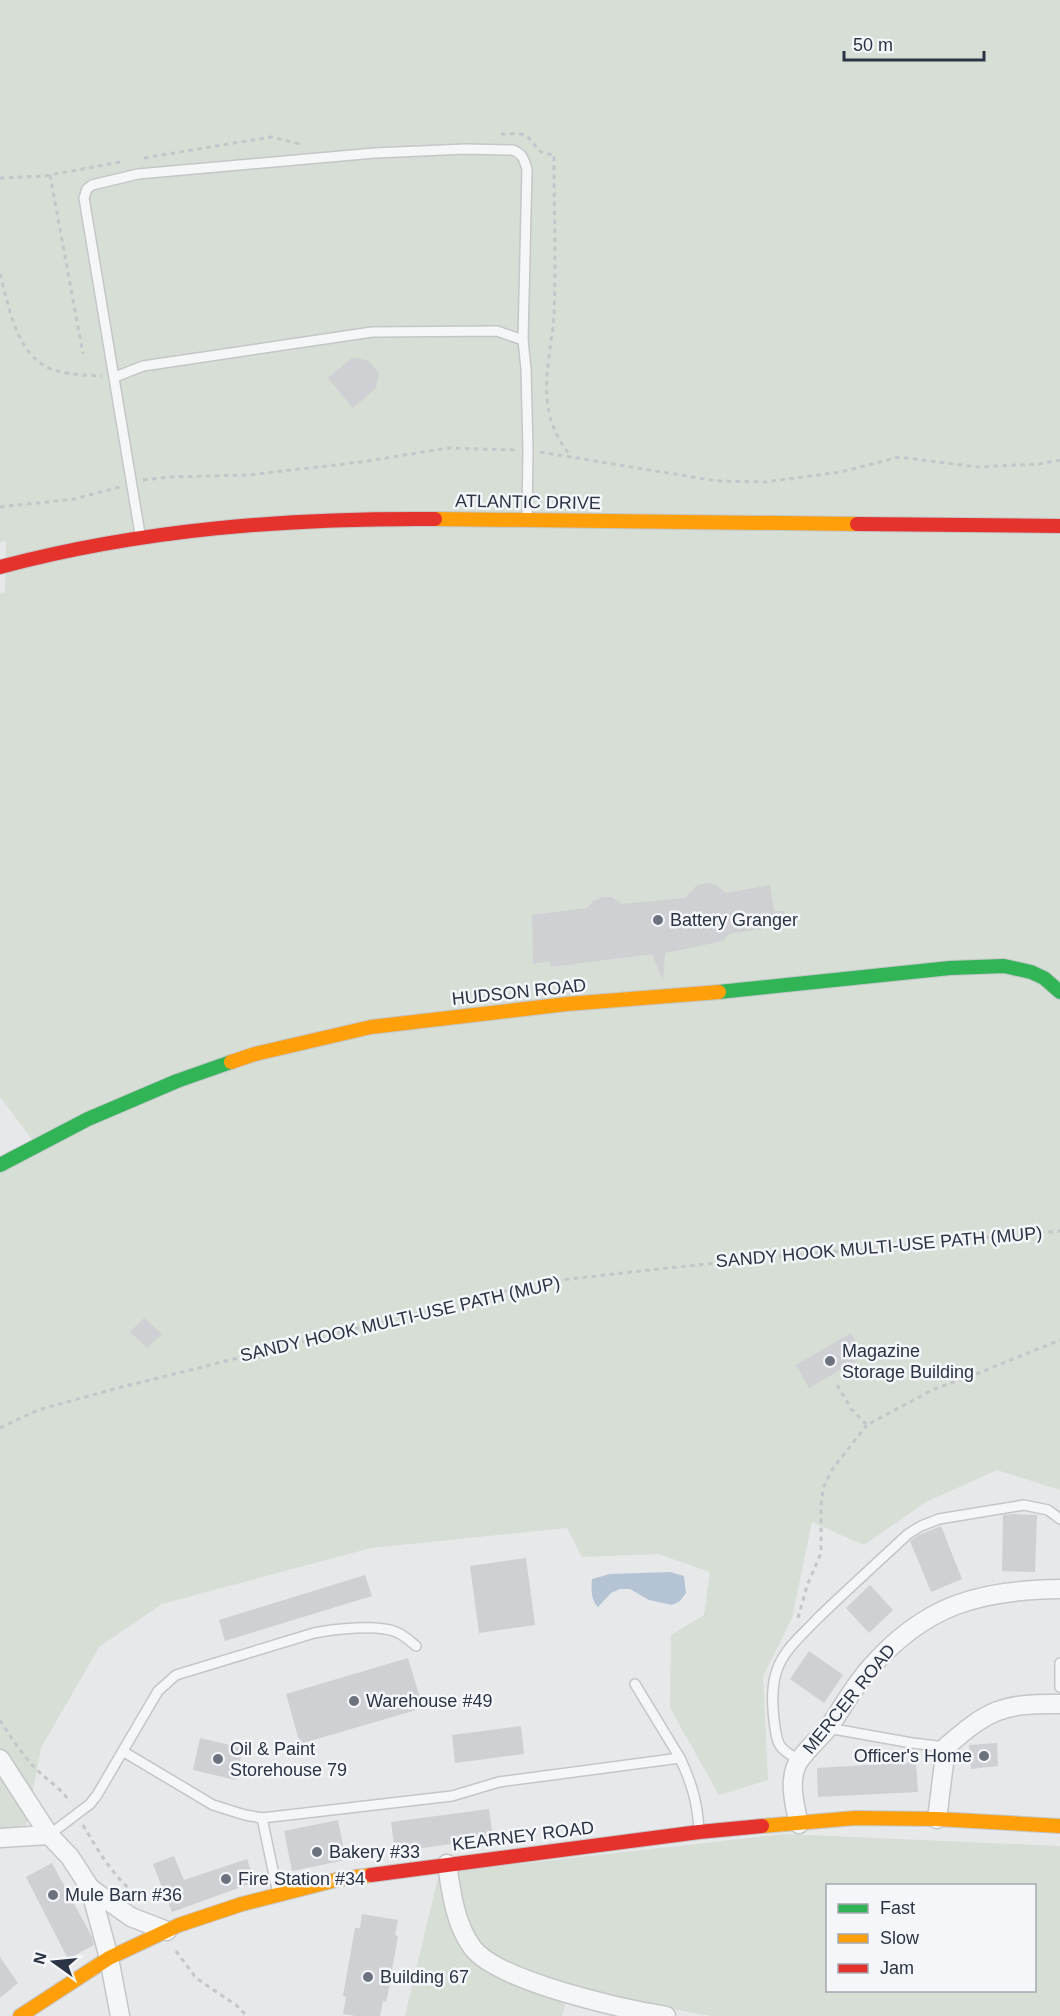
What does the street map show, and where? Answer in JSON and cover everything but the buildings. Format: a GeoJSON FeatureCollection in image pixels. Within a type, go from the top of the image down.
{"type":"FeatureCollection","features":[{"type":"Feature","properties":{"kind":"street","name":"ATLANTIC DRIVE"},"geometry":{"type":"LineString","coordinates":[[0,567],[102,542],[140,536],[234,525],[302,521],[527,520],[1060,526]]}},
{"type":"Feature","properties":{"kind":"street","name":"HUDSON ROAD"},"geometry":{"type":"LineString","coordinates":[[0,1165],[88,1119],[177,1081],[255,1054],[371,1027],[567,1004],[961,968],[1004,966],[1031,972],[1044,978],[1060,992]]}},
{"type":"Feature","properties":{"kind":"street","name":"MERCER ROAD"},"geometry":{"type":"LineString","coordinates":[[799,1824],[791,1794],[799,1760],[828,1728],[869,1668],[901,1637],[934,1613],[970,1599],[1024,1589],[1060,1589]]}},
{"type":"Feature","properties":{"kind":"street"},"geometry":{"type":"LineString","coordinates":[[937,1819],[946,1748],[973,1723],[1002,1708],[1035,1703],[1060,1704]]}},
{"type":"Feature","properties":{"kind":"street"},"geometry":{"type":"LineString","coordinates":[[0,1759],[49,1835],[70,1857],[90,1888],[109,1958],[120,2016]]}},
{"type":"Feature","properties":{"kind":"street","name":"KEARNEY ROAD"},"geometry":{"type":"LineString","coordinates":[[20,2016],[109,1958],[170,1939],[242,1904],[340,1879],[699,1832],[855,1818],[937,1819],[1060,1826]]}},
{"type":"Feature","properties":{"kind":"street"},"geometry":{"type":"LineString","coordinates":[[0,1838],[49,1835]]}},
{"type":"Feature","properties":{"kind":"street"},"geometry":{"type":"LineString","coordinates":[[447,1864],[453,1899],[466,1938],[473,1950],[492,1965],[549,1988],[666,2016]]}},
{"type":"Feature","properties":{"kind":"street"},"geometry":{"type":"LineString","coordinates":[[90,1888],[131,1917],[170,1939]]}},
{"type":"Feature","properties":{"kind":"lane"},"geometry":{"type":"LineString","coordinates":[[140,536],[85,193],[92,184],[148,174],[375,153],[466,149],[513,150],[520,153],[527,169],[523,340],[528,450],[527,520]]}},
{"type":"Feature","properties":{"kind":"lane"},"geometry":{"type":"LineString","coordinates":[[115,377],[142,366],[372,332],[497,331],[523,340]]}},
{"type":"Feature","properties":{"kind":"lane"},"geometry":{"type":"LineString","coordinates":[[799,1760],[783,1751],[777,1742],[772,1702],[773,1682],[778,1666],[790,1647],[908,1534],[939,1519],[1024,1505],[1048,1510],[1060,1519]]}},
{"type":"Feature","properties":{"kind":"lane"},"geometry":{"type":"LineString","coordinates":[[49,1835],[90,1804],[124,1752],[158,1691],[176,1675],[314,1633],[335,1629],[386,1629],[402,1635],[416,1646]]}},
{"type":"Feature","properties":{"kind":"lane"},"geometry":{"type":"LineString","coordinates":[[1060,1663],[1060,1687]]}},
{"type":"Feature","properties":{"kind":"lane"},"geometry":{"type":"LineString","coordinates":[[635,1684],[687,1773],[697,1804],[699,1832]]}},
{"type":"Feature","properties":{"kind":"lane"},"geometry":{"type":"LineString","coordinates":[[828,1728],[946,1748]]}},
{"type":"Feature","properties":{"kind":"lane"},"geometry":{"type":"LineString","coordinates":[[124,1752],[213,1805],[262,1818],[452,1796],[499,1782],[680,1758]]}},
{"type":"Feature","properties":{"kind":"lane"},"geometry":{"type":"LineString","coordinates":[[262,1818],[278,1894]]}},
{"type":"Feature","properties":{"kind":"path"},"geometry":{"type":"LineString","coordinates":[[0,178],[50,175],[83,354]]}},
{"type":"Feature","properties":{"kind":"path"},"geometry":{"type":"LineString","coordinates":[[0,274],[17,331],[31,355],[50,369],[72,375],[115,377]]}},
{"type":"Feature","properties":{"kind":"path"},"geometry":{"type":"LineString","coordinates":[[554,312],[547,390],[548,410],[556,434],[570,457]]}},
{"type":"Feature","properties":{"kind":"path"},"geometry":{"type":"LineString","coordinates":[[141,481],[170,477],[248,475],[361,462],[448,448],[528,450],[717,481],[765,482],[841,472],[899,457],[977,467],[1039,464],[1060,460]]}},
{"type":"Feature","properties":{"kind":"path"},"geometry":{"type":"LineString","coordinates":[[0,507],[74,499],[120,487]]}},
{"type":"Feature","properties":{"kind":"path","name":"SANDY HOOK MULTI-USE PATH (MUP)"},"geometry":{"type":"LineString","coordinates":[[0,1428],[38,1410],[114,1389],[542,1282],[741,1260],[1060,1231]]}},
{"type":"Feature","properties":{"kind":"path"},"geometry":{"type":"LineString","coordinates":[[790,1647],[807,1587],[821,1553],[823,1488],[833,1468],[867,1425],[934,1389],[1060,1340]]}},
{"type":"Feature","properties":{"kind":"path"},"geometry":{"type":"LineString","coordinates":[[837,1385],[852,1410],[867,1425]]}},
{"type":"Feature","properties":{"kind":"path"},"geometry":{"type":"LineString","coordinates":[[0,1720],[13,1742],[34,1767],[60,1789],[71,1804]]}},
{"type":"Feature","properties":{"kind":"path"},"geometry":{"type":"LineString","coordinates":[[83,1825],[103,1858],[123,1882],[131,1891],[152,1905]]}},
{"type":"Feature","properties":{"kind":"path"},"geometry":{"type":"LineString","coordinates":[[170,1939],[196,1978],[236,2005],[247,2016]]}},
{"type":"Feature","properties":{"kind":"shaded area"},"geometry":{"type":"Polygon","coordinates":[[[0,0],[1060,0],[1060,1490],[997,1470],[926,1502],[864,1545],[812,1522],[792,1618],[763,1677],[768,1780],[719,1795],[670,1708],[671,1635],[704,1615],[710,1572],[658,1554],[582,1557],[567,1528],[371,1548],[162,1604],[99,1647],[41,1748],[25,1832],[0,1829],[0,1164],[34,1142],[0,1097],[0,593],[5,592],[6,541],[0,542],[0,0]]]}},
{"type":"Feature","properties":{"kind":"shaded area"},"geometry":{"type":"Polygon","coordinates":[[[784,1834],[1060,1846],[1060,2016],[711,2016],[569,1990],[562,2016],[405,2016],[439,1873],[784,1834]]]}},
{"type":"Feature","properties":{"kind":"water"},"geometry":{"type":"Polygon","coordinates":[[[670,1572],[684,1576],[686,1593],[680,1601],[672,1605],[649,1600],[630,1589],[620,1589],[611,1593],[598,1607],[594,1601],[592,1579],[610,1574],[670,1572]]]}},
{"type":"Feature","properties":{"kind":"traffic: fast"},"geometry":{"type":"LineString","coordinates":[[719,992],[950,968],[1004,966],[1031,972],[1044,978],[1060,992]]}},
{"type":"Feature","properties":{"kind":"traffic: fast"},"geometry":{"type":"LineString","coordinates":[[0,1165],[88,1119],[177,1081],[231,1062]]}},
{"type":"Feature","properties":{"kind":"traffic: slow"},"geometry":{"type":"LineString","coordinates":[[435,519],[857,524]]}},
{"type":"Feature","properties":{"kind":"traffic: slow"},"geometry":{"type":"LineString","coordinates":[[231,1062],[255,1054],[371,1027],[567,1004],[719,992]]}},
{"type":"Feature","properties":{"kind":"traffic: slow"},"geometry":{"type":"LineString","coordinates":[[762,1826],[855,1818],[937,1819],[1060,1826]]}},
{"type":"Feature","properties":{"kind":"traffic: slow"},"geometry":{"type":"LineString","coordinates":[[20,2016],[109,1958],[179,1925],[242,1904],[340,1879],[371,1875]]}},
{"type":"Feature","properties":{"kind":"traffic: jam"},"geometry":{"type":"LineString","coordinates":[[0,567],[107,543],[216,528],[325,521],[435,519]]}},
{"type":"Feature","properties":{"kind":"traffic: jam"},"geometry":{"type":"LineString","coordinates":[[857,524],[1060,526]]}},
{"type":"Feature","properties":{"kind":"traffic: jam"},"geometry":{"type":"LineString","coordinates":[[371,1875],[699,1832],[762,1826]]}},
{"type":"Feature","properties":{"kind":"place","name":"Battery Granger"},"geometry":{"type":"Point","coordinates":[658,920]}},
{"type":"Feature","properties":{"kind":"place","name":"Magazine Storage Building"},"geometry":{"type":"Point","coordinates":[830,1361]}},
{"type":"Feature","properties":{"kind":"place","name":"Warehouse #49"},"geometry":{"type":"Point","coordinates":[354,1701]}},
{"type":"Feature","properties":{"kind":"place","name":"Officer's Home"},"geometry":{"type":"Point","coordinates":[984,1756]}},
{"type":"Feature","properties":{"kind":"place","name":"Oil & Paint Storehouse 79"},"geometry":{"type":"Point","coordinates":[218,1759]}},
{"type":"Feature","properties":{"kind":"place","name":"Bakery #33"},"geometry":{"type":"Point","coordinates":[317,1852]}},
{"type":"Feature","properties":{"kind":"place","name":"Fire Station #34"},"geometry":{"type":"Point","coordinates":[226,1879]}},
{"type":"Feature","properties":{"kind":"place","name":"Mule Barn #36"},"geometry":{"type":"Point","coordinates":[53,1895]}},
{"type":"Feature","properties":{"kind":"place","name":"Building 67"},"geometry":{"type":"Point","coordinates":[368,1977]}}]}
